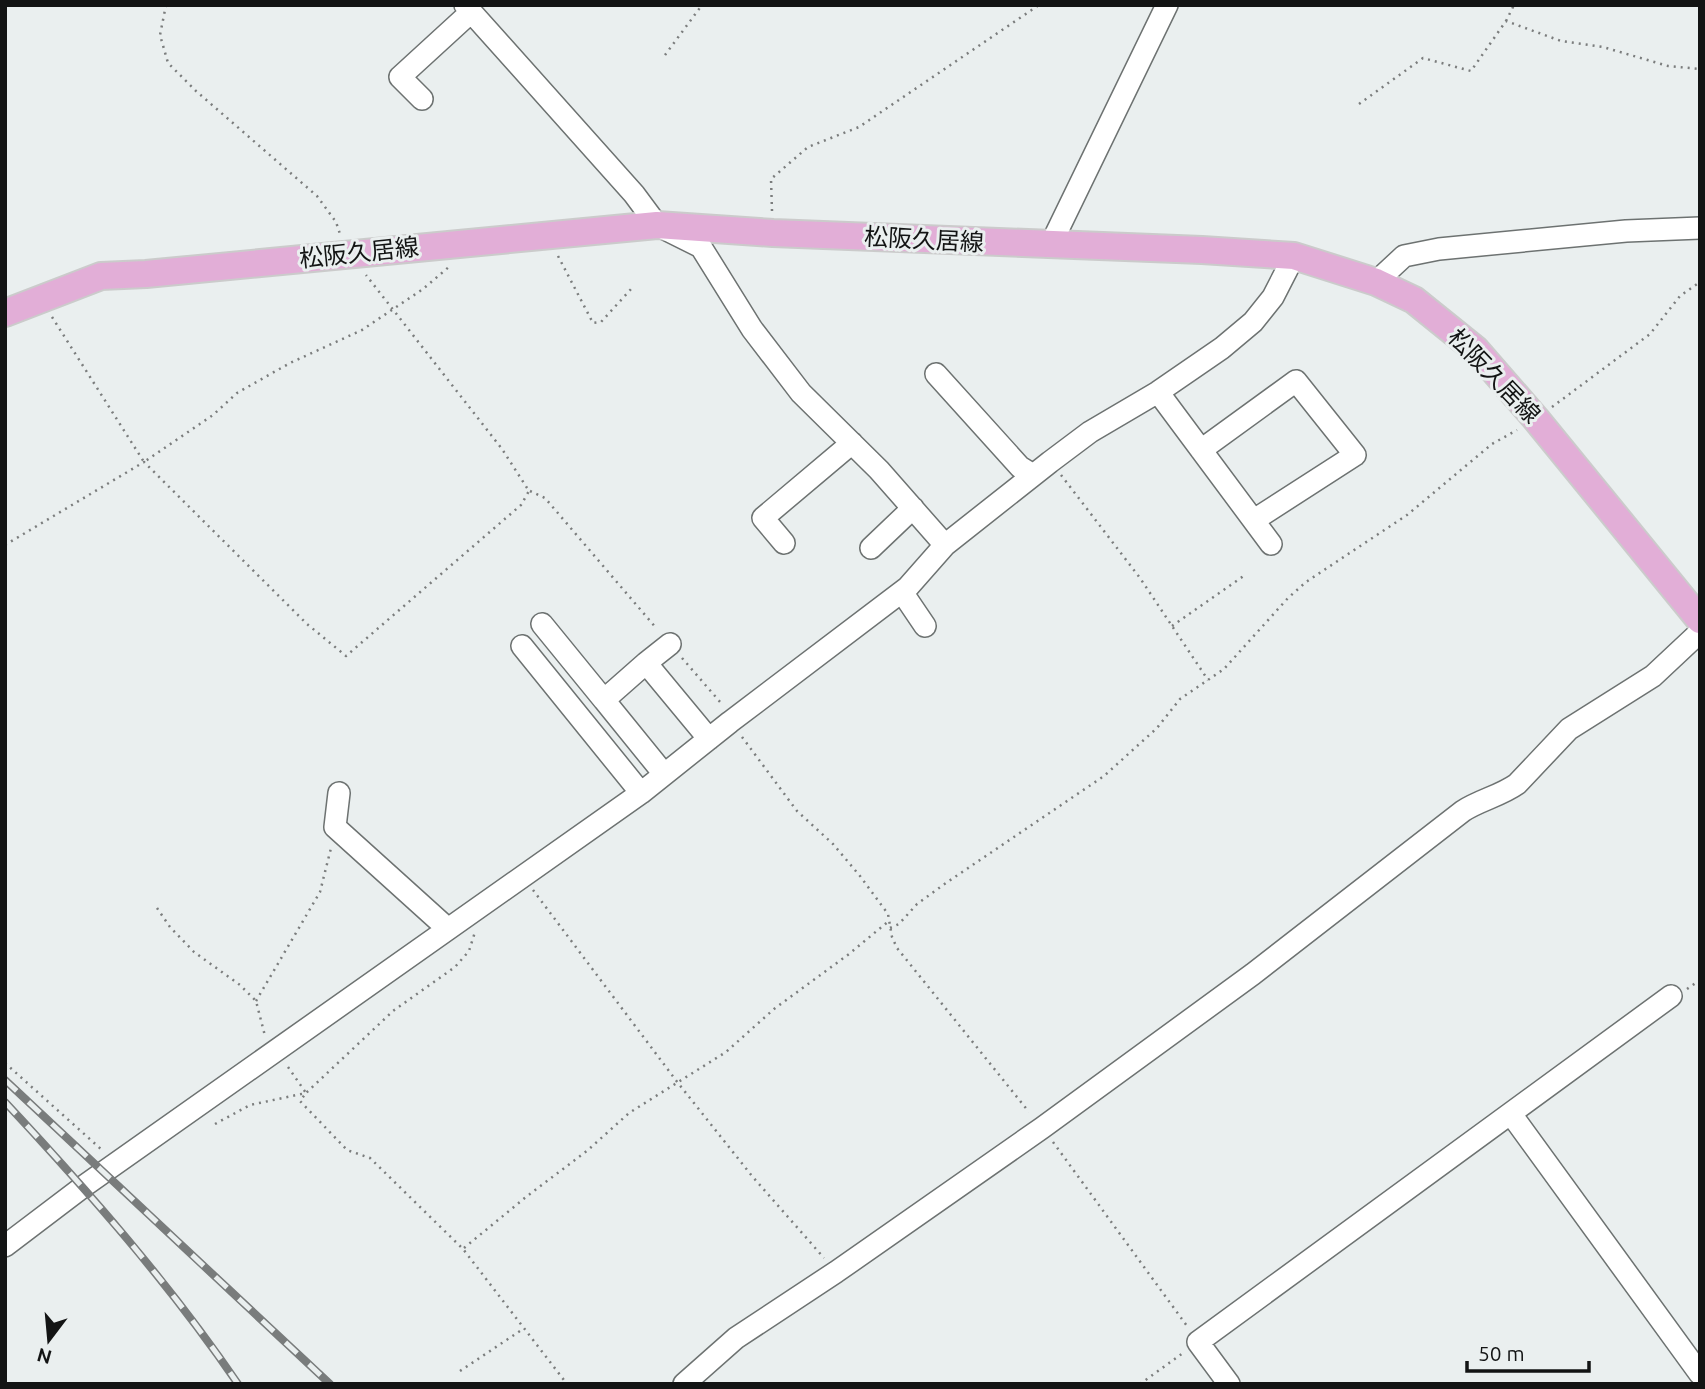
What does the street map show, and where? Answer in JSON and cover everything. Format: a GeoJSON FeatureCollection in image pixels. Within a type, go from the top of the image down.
{"type":"FeatureCollection","features":[{"type":"Feature","properties":{"kind":"main road","name":"松阪久居線"},"geometry":{"type":"LineString","coordinates":[[5,313],[101,276],[146,274],[657,225],[773,233],[1294,256],[1376,282],[1415,300],[1476,350],[1536,419],[1700,620]]}},
{"type":"Feature","properties":{"kind":"street"},"geometry":{"type":"LineString","coordinates":[[1050,246],[1167,5]]}},
{"type":"Feature","properties":{"kind":"street"},"geometry":{"type":"LineString","coordinates":[[422,99],[400,77],[468,8],[635,194],[657,225],[701,247],[752,329],[801,393],[879,470],[945,545]]}},
{"type":"Feature","properties":{"kind":"street"},"geometry":{"type":"LineString","coordinates":[[1376,282],[1404,256],[1440,249],[1626,231],[1700,228]]}},
{"type":"Feature","properties":{"kind":"street"},"geometry":{"type":"LineString","coordinates":[[5,1246],[116,1163],[641,793],[902,592],[945,545],[1033,475],[1090,432],[1158,392],[1253,322],[1273,297],[1294,256]]}},
{"type":"Feature","properties":{"kind":"street"},"geometry":{"type":"LineString","coordinates":[[936,373],[1020,467],[1033,475]]}},
{"type":"Feature","properties":{"kind":"street"},"geometry":{"type":"LineString","coordinates":[[1201,450],[1296,381],[1355,455],[1254,520]]}},
{"type":"Feature","properties":{"kind":"street"},"geometry":{"type":"LineString","coordinates":[[1158,392],[1271,544]]}},
{"type":"Feature","properties":{"kind":"street"},"geometry":{"type":"LineString","coordinates":[[784,543],[763,518],[852,443]]}},
{"type":"Feature","properties":{"kind":"street"},"geometry":{"type":"LineString","coordinates":[[872,548],[913,508]]}},
{"type":"Feature","properties":{"kind":"street"},"geometry":{"type":"LineString","coordinates":[[902,592],[925,626]]}},
{"type":"Feature","properties":{"kind":"street"},"geometry":{"type":"LineString","coordinates":[[542,624],[664,774]]}},
{"type":"Feature","properties":{"kind":"street"},"geometry":{"type":"LineString","coordinates":[[684,1384],[736,1338],[836,1272],[1042,1128],[1253,974],[1463,811],[1517,784],[1569,729],[1653,676],[1700,632]]}},
{"type":"Feature","properties":{"kind":"street"},"geometry":{"type":"LineString","coordinates":[[604,700],[670,644]]}},
{"type":"Feature","properties":{"kind":"street"},"geometry":{"type":"LineString","coordinates":[[522,646],[641,793]]}},
{"type":"Feature","properties":{"kind":"street"},"geometry":{"type":"LineString","coordinates":[[646,663],[709,738]]}},
{"type":"Feature","properties":{"kind":"street"},"geometry":{"type":"LineString","coordinates":[[339,793],[335,827],[448,929]]}},
{"type":"Feature","properties":{"kind":"street"},"geometry":{"type":"LineString","coordinates":[[1229,1384],[1198,1342],[1671,996]]}},
{"type":"Feature","properties":{"kind":"street"},"geometry":{"type":"LineString","coordinates":[[1511,1114],[1700,1374]]}},
{"type":"Feature","properties":{"kind":"path"},"geometry":{"type":"LineString","coordinates":[[166,5],[160,35],[168,64],[317,197],[337,222],[349,254],[502,449],[529,491],[545,498],[731,715],[730,722],[797,811],[833,844],[860,876],[890,920],[774,1009],[726,1052],[629,1113],[588,1150],[526,1196],[463,1249]]}},
{"type":"Feature","properties":{"kind":"path"},"geometry":{"type":"LineString","coordinates":[[665,55],[702,5]]}},
{"type":"Feature","properties":{"kind":"path"},"geometry":{"type":"LineString","coordinates":[[773,233],[771,179],[808,148],[859,127],[1039,5]]}},
{"type":"Feature","properties":{"kind":"path"},"geometry":{"type":"LineString","coordinates":[[1359,104],[1423,58],[1471,71],[1506,22],[1514,5]]}},
{"type":"Feature","properties":{"kind":"path"},"geometry":{"type":"LineString","coordinates":[[1506,22],[1561,41],[1603,47],[1668,66],[1700,69]]}},
{"type":"Feature","properties":{"kind":"path"},"geometry":{"type":"LineString","coordinates":[[547,235],[593,323],[601,322],[632,288]]}},
{"type":"Feature","properties":{"kind":"path"},"geometry":{"type":"LineString","coordinates":[[5,545],[144,462],[213,415],[237,393],[290,363],[362,330],[423,289],[451,265],[457,244]]}},
{"type":"Feature","properties":{"kind":"path"},"geometry":{"type":"LineString","coordinates":[[890,928],[899,924],[917,904],[946,883],[1104,776],[1157,728],[1180,699],[1224,669],[1288,598],[1306,582],[1407,515],[1492,444],[1536,419],[1644,339],[1680,296],[1700,282]]}},
{"type":"Feature","properties":{"kind":"path"},"geometry":{"type":"LineString","coordinates":[[42,299],[144,462],[307,624],[346,656],[521,505],[529,491]]}},
{"type":"Feature","properties":{"kind":"path"},"geometry":{"type":"LineString","coordinates":[[1050,462],[1140,578],[1208,680]]}},
{"type":"Feature","properties":{"kind":"path"},"geometry":{"type":"LineString","coordinates":[[1172,626],[1245,575]]}},
{"type":"Feature","properties":{"kind":"path"},"geometry":{"type":"LineString","coordinates":[[256,1001],[320,892],[335,827]]}},
{"type":"Feature","properties":{"kind":"path"},"geometry":{"type":"LineString","coordinates":[[523,876],[678,1083],[752,1176],[836,1272]]}},
{"type":"Feature","properties":{"kind":"path"},"geometry":{"type":"LineString","coordinates":[[157,908],[170,928],[194,952],[240,985],[256,1001],[265,1035],[306,1093]]}},
{"type":"Feature","properties":{"kind":"path"},"geometry":{"type":"LineString","coordinates":[[478,908],[469,951],[455,968],[393,1011],[300,1101],[347,1150],[370,1158],[463,1249],[567,1384]]}},
{"type":"Feature","properties":{"kind":"path"},"geometry":{"type":"LineString","coordinates":[[5,1063],[116,1163]]}},
{"type":"Feature","properties":{"kind":"path"},"geometry":{"type":"LineString","coordinates":[[215,1124],[250,1105],[306,1093]]}},
{"type":"Feature","properties":{"kind":"path"},"geometry":{"type":"LineString","coordinates":[[460,1371],[523,1329]]}},
{"type":"Feature","properties":{"kind":"path"},"geometry":{"type":"LineString","coordinates":[[1140,1384],[1198,1342]]}},
{"type":"Feature","properties":{"kind":"railway"},"geometry":{"type":"LineString","coordinates":[[5,1080],[330,1384]]}},
{"type":"Feature","properties":{"kind":"railway"},"geometry":{"type":"LineString","coordinates":[[5,1102],[127,1238],[238,1384]]}}]}
